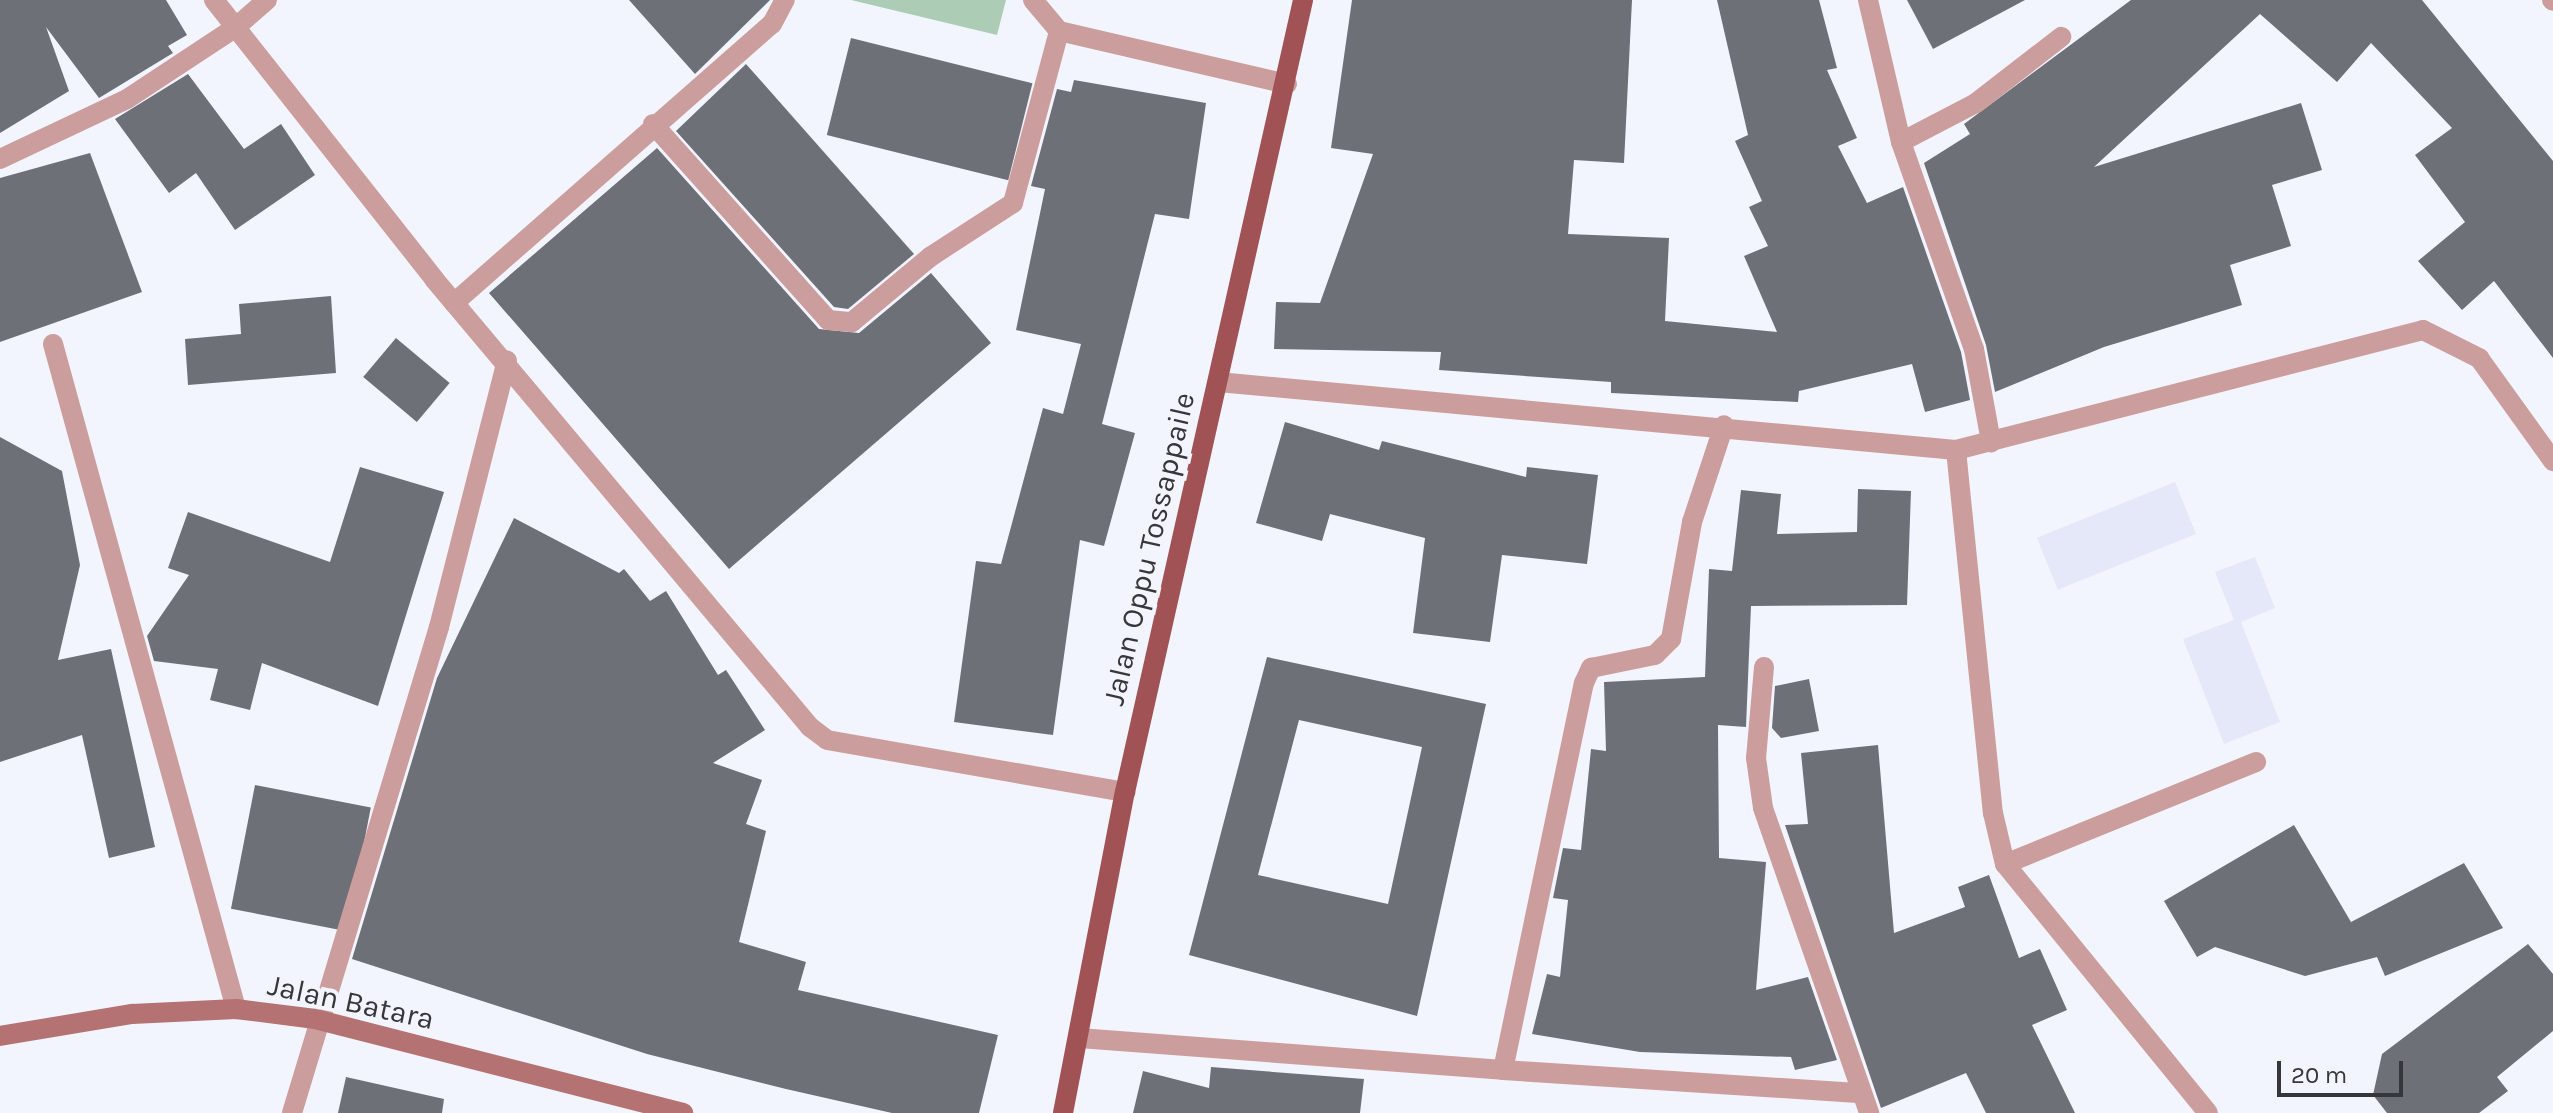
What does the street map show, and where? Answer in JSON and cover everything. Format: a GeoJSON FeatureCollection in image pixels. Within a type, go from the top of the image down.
{"type":"FeatureCollection","features":[{"type":"Feature","properties":{"kind":"main road","name":"Jalan Oppu Tossappaile"},"geometry":{"type":"LineString","coordinates":[[1063,1113],[1125,792],[1287,84],[1303,0]]}},
{"type":"Feature","properties":{"kind":"street"},"geometry":{"type":"LineString","coordinates":[[214,0],[454,303],[507,361],[827,740],[1125,792]]}},
{"type":"Feature","properties":{"kind":"street"},"geometry":{"type":"LineString","coordinates":[[0,159],[127,99],[236,27],[267,0]]}},
{"type":"Feature","properties":{"kind":"street"},"geometry":{"type":"LineString","coordinates":[[454,303],[653,124],[772,24],[785,0]]}},
{"type":"Feature","properties":{"kind":"street"},"geometry":{"type":"LineString","coordinates":[[1033,0],[1059,31],[1287,84]]}},
{"type":"Feature","properties":{"kind":"street"},"geometry":{"type":"LineString","coordinates":[[1868,0],[1901,142],[1970,336],[1991,442]]}},
{"type":"Feature","properties":{"kind":"street"},"geometry":{"type":"LineString","coordinates":[[653,124],[828,320],[852,322],[930,257],[1013,203],[1059,31]]}},
{"type":"Feature","properties":{"kind":"street"},"geometry":{"type":"LineString","coordinates":[[1901,142],[1976,103],[2061,37]]}},
{"type":"Feature","properties":{"kind":"street"},"geometry":{"type":"LineString","coordinates":[[1218,382],[1724,425],[1956,450],[2423,330],[2479,358],[2553,461]]}},
{"type":"Feature","properties":{"kind":"street"},"geometry":{"type":"LineString","coordinates":[[53,344],[236,1009]]}},
{"type":"Feature","properties":{"kind":"street"},"geometry":{"type":"LineString","coordinates":[[292,1113],[315,1019],[439,627],[507,361]]}},
{"type":"Feature","properties":{"kind":"street"},"geometry":{"type":"LineString","coordinates":[[1503,1070],[1584,683],[1591,668],[1655,655],[1671,639],[1692,522],[1724,425]]}},
{"type":"Feature","properties":{"kind":"street"},"geometry":{"type":"LineString","coordinates":[[1956,450],[1993,813],[2005,864],[2208,1113]]}},
{"type":"Feature","properties":{"kind":"street"},"geometry":{"type":"LineString","coordinates":[[1764,667],[1756,758],[1763,808],[1869,1113]]}},
{"type":"Feature","properties":{"kind":"street"},"geometry":{"type":"LineString","coordinates":[[2005,864],[2256,762]]}},
{"type":"Feature","properties":{"kind":"street","name":"Jalan Batara"},"geometry":{"type":"LineString","coordinates":[[0,1036],[132,1014],[236,1009],[315,1019],[683,1113]]}},
{"type":"Feature","properties":{"kind":"street"},"geometry":{"type":"LineString","coordinates":[[1079,1038],[1861,1093]]}},
{"type":"Feature","properties":{"kind":"shaded area"},"geometry":{"type":"Polygon","coordinates":[[[2175,482],[2196,534],[2058,590],[2037,538],[2175,482]]]}},
{"type":"Feature","properties":{"kind":"shaded area"},"geometry":{"type":"Polygon","coordinates":[[[2255,557],[2275,608],[2241,622],[2280,722],[2224,744],[2183,639],[2234,620],[2215,572],[2255,557]]]}},
{"type":"Feature","properties":{"kind":"green space"},"geometry":{"type":"Polygon","coordinates":[[[851,0],[1006,0],[997,35],[851,0]]]}},
{"type":"Feature","properties":{"kind":"building"},"geometry":{"type":"Polygon","coordinates":[[[0,0],[166,0],[187,35],[168,46],[173,53],[99,98],[46,27],[69,91],[0,133],[0,0]]]}},
{"type":"Feature","properties":{"kind":"building"},"geometry":{"type":"Polygon","coordinates":[[[629,0],[770,0],[695,74],[629,0]]]}},
{"type":"Feature","properties":{"kind":"building"},"geometry":{"type":"Polygon","coordinates":[[[1352,0],[1632,0],[1624,163],[1574,160],[1568,234],[1669,238],[1665,321],[1777,332],[1744,256],[1768,246],[1749,207],[1762,201],[1735,141],[1748,135],[1717,0],[1819,0],[1837,68],[1827,70],[1857,138],[1838,146],[1867,203],[1903,187],[1961,352],[1970,400],[1925,412],[1912,364],[1799,391],[1798,402],[1611,393],[1611,382],[1439,370],[1441,352],[1274,349],[1276,302],[1320,303],[1373,154],[1331,148],[1352,0]]]}},
{"type":"Feature","properties":{"kind":"building"},"geometry":{"type":"Polygon","coordinates":[[[1907,0],[2025,0],[1933,49],[1907,0]]]}},
{"type":"Feature","properties":{"kind":"building"},"geometry":{"type":"Polygon","coordinates":[[[2131,0],[2422,0],[2553,161],[2553,358],[2494,281],[2462,310],[2418,261],[2465,222],[2415,155],[2452,128],[2371,43],[2337,82],[2260,14],[2094,167],[2301,103],[2322,170],[2272,185],[2291,246],[2230,265],[2242,305],[2104,347],[1995,392],[1986,345],[1924,163],[1970,134],[1964,124],[2131,0]]]}},
{"type":"Feature","properties":{"kind":"building"},"geometry":{"type":"Polygon","coordinates":[[[851,38],[1032,83],[1008,180],[827,135],[851,38]]]}},
{"type":"Feature","properties":{"kind":"building"},"geometry":{"type":"Polygon","coordinates":[[[746,64],[914,254],[848,309],[834,307],[676,131],[746,64]]]}},
{"type":"Feature","properties":{"kind":"building"},"geometry":{"type":"Polygon","coordinates":[[[188,74],[244,149],[281,124],[315,175],[235,230],[196,173],[169,193],[115,119],[188,74]]]}},
{"type":"Feature","properties":{"kind":"building"},"geometry":{"type":"Polygon","coordinates":[[[1074,80],[1206,103],[1189,219],[1155,214],[1102,424],[1135,433],[1104,546],[1080,540],[1053,735],[954,722],[976,561],[1001,564],[1043,408],[1063,414],[1081,344],[1016,330],[1045,189],[1031,186],[1057,89],[1071,92],[1074,80]]]}},
{"type":"Feature","properties":{"kind":"building"},"geometry":{"type":"Polygon","coordinates":[[[657,148],[819,329],[859,333],[931,273],[991,343],[729,569],[489,293],[657,148]]]}},
{"type":"Feature","properties":{"kind":"building"},"geometry":{"type":"Polygon","coordinates":[[[90,153],[142,292],[0,342],[0,178],[90,153]]]}},
{"type":"Feature","properties":{"kind":"building"},"geometry":{"type":"Polygon","coordinates":[[[331,296],[336,373],[188,385],[185,339],[241,334],[239,304],[331,296]]]}},
{"type":"Feature","properties":{"kind":"building"},"geometry":{"type":"Polygon","coordinates":[[[396,338],[450,383],[417,422],[363,377],[396,338]]]}},
{"type":"Feature","properties":{"kind":"building"},"geometry":{"type":"Polygon","coordinates":[[[1285,422],[1379,450],[1382,441],[1526,477],[1527,467],[1598,475],[1587,564],[1502,555],[1490,642],[1413,633],[1425,538],[1330,514],[1322,541],[1256,523],[1285,422]]]}},
{"type":"Feature","properties":{"kind":"building"},"geometry":{"type":"Polygon","coordinates":[[[0,437],[62,471],[80,565],[58,660],[111,649],[155,847],[109,858],[82,735],[0,762],[0,437]]]}},
{"type":"Feature","properties":{"kind":"building"},"geometry":{"type":"Polygon","coordinates":[[[360,467],[444,492],[378,706],[262,663],[250,710],[210,700],[218,669],[154,661],[147,636],[189,575],[168,568],[188,512],[330,562],[360,467]]]}},
{"type":"Feature","properties":{"kind":"building"},"geometry":{"type":"Polygon","coordinates":[[[1858,489],[1911,491],[1907,605],[1751,606],[1746,727],[1718,725],[1719,858],[1766,862],[1756,990],[1808,977],[1837,1060],[1795,1070],[1791,1057],[1640,1052],[1532,1034],[1547,974],[1560,977],[1568,900],[1553,898],[1563,848],[1581,850],[1591,749],[1606,751],[1604,682],[1705,677],[1709,569],[1732,571],[1741,490],[1781,494],[1777,534],[1857,532],[1858,489]]]}},
{"type":"Feature","properties":{"kind":"building"},"geometry":{"type":"Polygon","coordinates":[[[514,518],[619,573],[624,569],[650,601],[666,591],[718,675],[726,670],[765,730],[713,763],[762,780],[746,824],[766,831],[739,942],[806,962],[798,990],[998,1035],[979,1113],[892,1113],[786,1089],[647,1054],[352,959],[437,678],[514,518]]]}},
{"type":"Feature","properties":{"kind":"building"},"geometry":{"type":"Polygon","coordinates":[[[1267,657],[1486,704],[1417,1016],[1189,955],[1267,657]],[[1299,720],[1258,875],[1388,904],[1422,747],[1299,720]]]}},
{"type":"Feature","properties":{"kind":"building"},"geometry":{"type":"Polygon","coordinates":[[[1809,679],[1819,731],[1781,738],[1772,728],[1775,686],[1809,679]]]}},
{"type":"Feature","properties":{"kind":"building"},"geometry":{"type":"Polygon","coordinates":[[[1878,745],[1894,933],[1965,907],[1958,887],[1989,875],[2019,958],[2040,949],[2067,1010],[2032,1025],[2075,1113],[1986,1113],[1966,1073],[1881,1108],[1785,825],[1808,824],[1801,753],[1878,745]]]}},
{"type":"Feature","properties":{"kind":"building"},"geometry":{"type":"Polygon","coordinates":[[[255,785],[371,808],[347,931],[231,909],[255,785]]]}},
{"type":"Feature","properties":{"kind":"building"},"geometry":{"type":"Polygon","coordinates":[[[2294,825],[2351,922],[2464,863],[2503,928],[2385,976],[2377,957],[2305,976],[2215,947],[2197,957],[2164,901],[2294,825]]]}},
{"type":"Feature","properties":{"kind":"building"},"geometry":{"type":"Polygon","coordinates":[[[2528,944],[2553,974],[2553,1031],[2497,1077],[2508,1091],[2479,1113],[2387,1113],[2373,1095],[2382,1054],[2528,944]]]}},
{"type":"Feature","properties":{"kind":"building"},"geometry":{"type":"Polygon","coordinates":[[[1211,1067],[1364,1079],[1360,1113],[1133,1113],[1143,1071],[1209,1088],[1211,1067]]]}},
{"type":"Feature","properties":{"kind":"building"},"geometry":{"type":"Polygon","coordinates":[[[346,1077],[444,1099],[442,1113],[338,1113],[346,1077]]]}}]}
